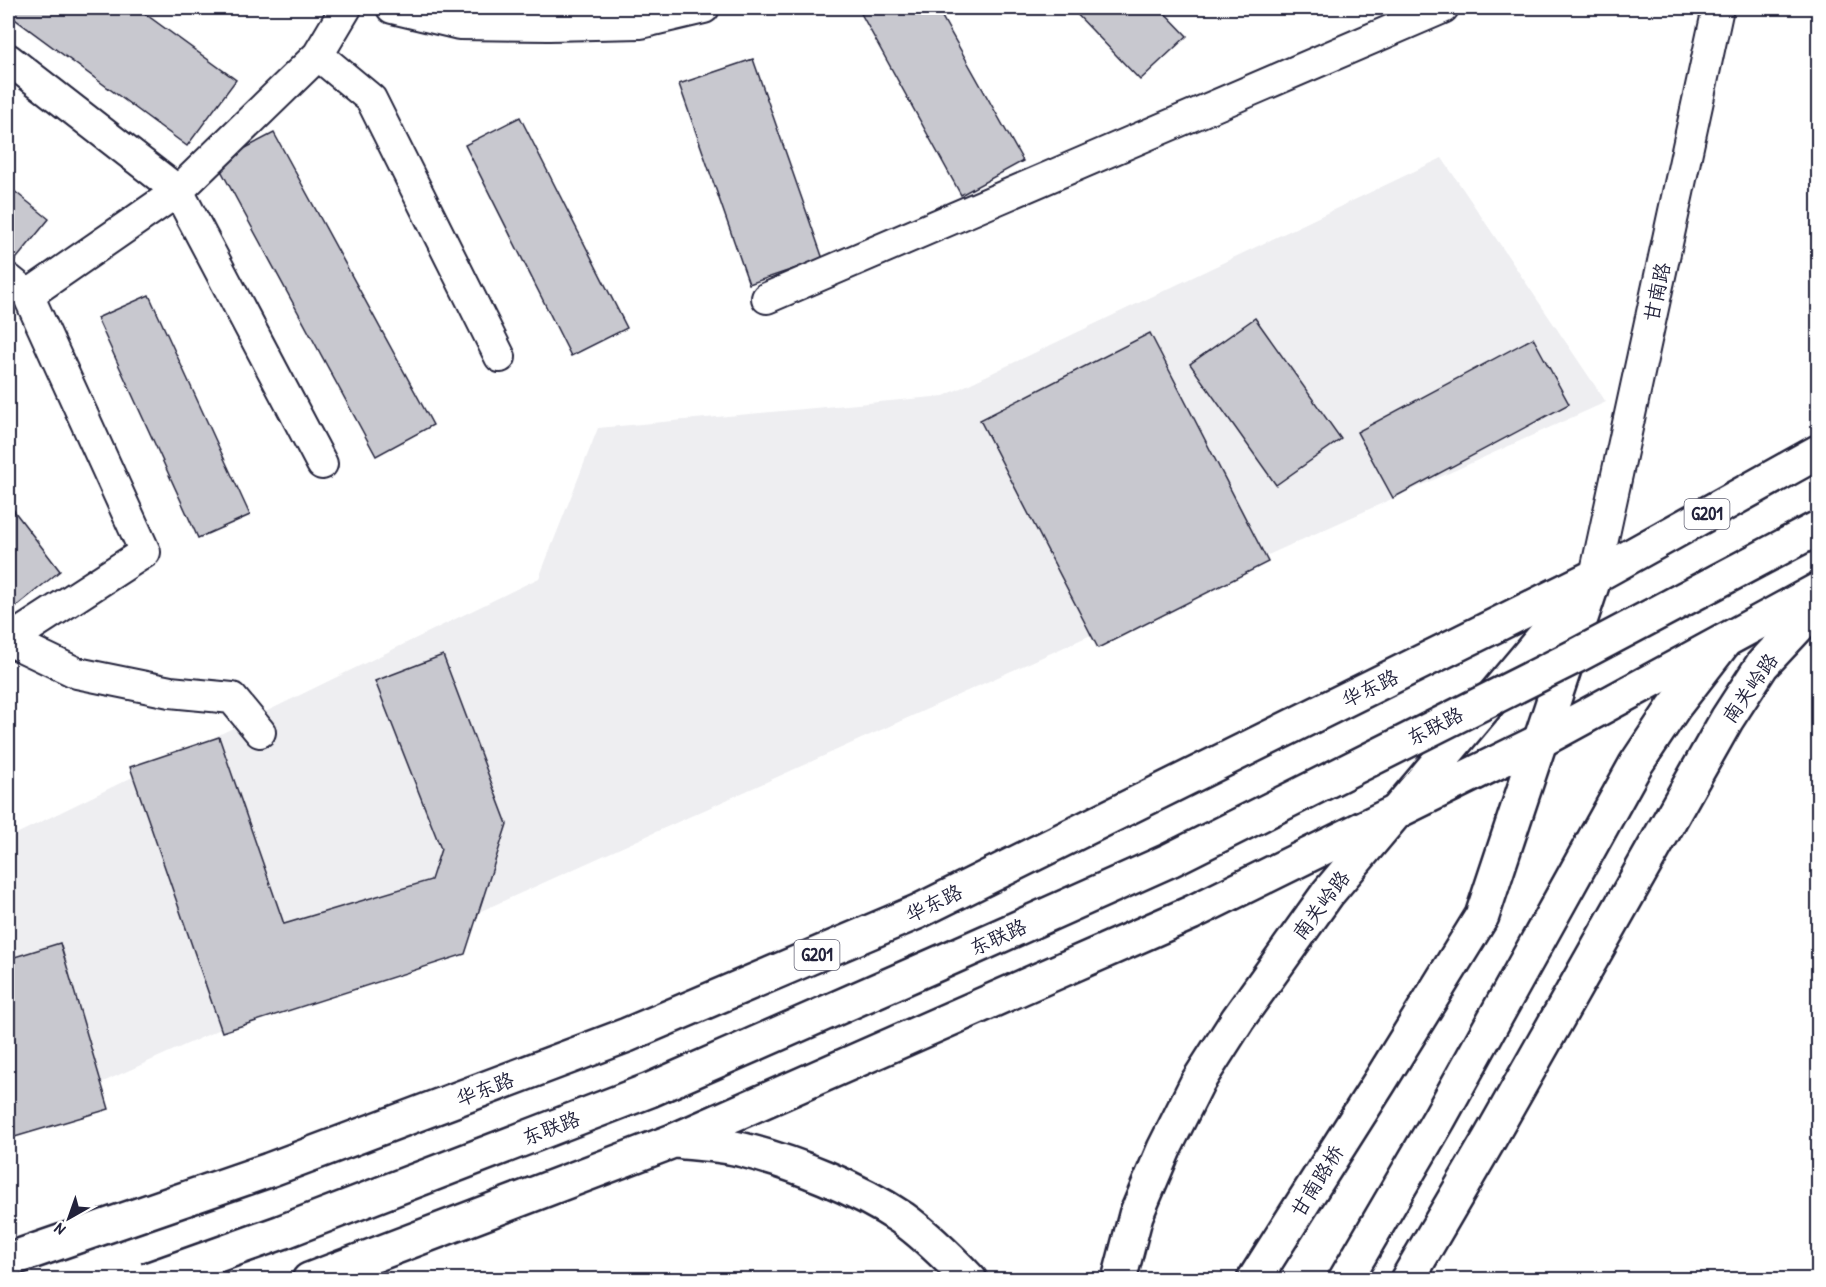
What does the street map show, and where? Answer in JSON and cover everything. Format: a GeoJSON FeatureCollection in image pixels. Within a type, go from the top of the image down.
{"type":"FeatureCollection","features":[{"type":"Feature","properties":{"kind":"main road","name":"华东路"},"geometry":{"type":"LineString","coordinates":[[8,1260],[269,1170],[627,1035],[917,912],[1595,576],[1818,452]]}},
{"type":"Feature","properties":{"kind":"main road","name":"东联路"},"geometry":{"type":"LineString","coordinates":[[147,1280],[282,1232],[650,1090],[1170,860],[1576,656],[1818,528]]}},
{"type":"Feature","properties":{"kind":"main road","name":"甘南路桥"},"geometry":{"type":"LineString","coordinates":[[1254,1280],[1482,916],[1595,576]]}},
{"type":"Feature","properties":{"kind":"main road","name":"南关岭路"},"geometry":{"type":"LineString","coordinates":[[1119,1280],[1136,1215],[1164,1149],[1197,1083],[1238,1018],[1328,893],[1595,576]]}},
{"type":"Feature","properties":{"kind":"main road"},"geometry":{"type":"LineString","coordinates":[[309,1280],[673,1141],[1191,913],[1540,741],[1818,590]]}},
{"type":"Feature","properties":{"kind":"main road","name":"南关岭路"},"geometry":{"type":"LineString","coordinates":[[1407,1280],[1727,719],[1762,665],[1818,605]]}},
{"type":"Feature","properties":{"kind":"main road"},"geometry":{"type":"LineString","coordinates":[[1345,1280],[1439,1119],[1636,765],[1674,706],[1725,641]]}},
{"type":"Feature","properties":{"kind":"main road"},"geometry":{"type":"LineString","coordinates":[[673,1141],[740,1149],[794,1165],[847,1188],[901,1218],[943,1251],[970,1280]]}},
{"type":"Feature","properties":{"kind":"street"},"geometry":{"type":"LineString","coordinates":[[8,640],[145,552],[18,287],[178,191],[318,55],[346,8]]}},
{"type":"Feature","properties":{"kind":"street"},"geometry":{"type":"LineString","coordinates":[[392,8],[459,24],[549,25],[641,23],[704,8]]}},
{"type":"Feature","properties":{"kind":"street"},"geometry":{"type":"LineString","coordinates":[[767,298],[1443,8]]}},
{"type":"Feature","properties":{"kind":"street","name":"甘南路"},"geometry":{"type":"LineString","coordinates":[[1595,576],[1718,8]]}},
{"type":"Feature","properties":{"kind":"street"},"geometry":{"type":"LineString","coordinates":[[318,55],[371,99],[500,357]]}},
{"type":"Feature","properties":{"kind":"street"},"geometry":{"type":"LineString","coordinates":[[8,58],[178,191],[322,464]]}},
{"type":"Feature","properties":{"kind":"street"},"geometry":{"type":"LineString","coordinates":[[8,640],[77,673],[170,692],[232,698],[261,732]]}},
{"type":"Feature","properties":{"kind":"shaded area"},"geometry":{"type":"Polygon","coordinates":[[[1442,158],[1606,402],[8,1125],[8,838],[539,578],[598,428],[944,396],[1442,158]]]}},
{"type":"Feature","properties":{"kind":"building"},"geometry":{"type":"Polygon","coordinates":[[[8,8],[137,8],[236,80],[187,146],[8,14],[8,8]]]}},
{"type":"Feature","properties":{"kind":"building"},"geometry":{"type":"Polygon","coordinates":[[[858,8],[937,8],[1023,161],[961,195],[858,8]]]}},
{"type":"Feature","properties":{"kind":"building"},"geometry":{"type":"Polygon","coordinates":[[[1071,8],[1160,8],[1187,36],[1140,80],[1071,8]]]}},
{"type":"Feature","properties":{"kind":"building"},"geometry":{"type":"Polygon","coordinates":[[[753,59],[823,259],[749,284],[679,84],[753,59]]]}},
{"type":"Feature","properties":{"kind":"building"},"geometry":{"type":"Polygon","coordinates":[[[520,117],[627,328],[571,356],[465,145],[520,117]]]}},
{"type":"Feature","properties":{"kind":"building"},"geometry":{"type":"Polygon","coordinates":[[[274,133],[433,425],[376,456],[217,163],[274,133]]]}},
{"type":"Feature","properties":{"kind":"building"},"geometry":{"type":"Polygon","coordinates":[[[8,186],[49,219],[8,269],[8,186]]]}},
{"type":"Feature","properties":{"kind":"building"},"geometry":{"type":"Polygon","coordinates":[[[149,295],[250,515],[198,538],[97,318],[149,295]]]}},
{"type":"Feature","properties":{"kind":"building"},"geometry":{"type":"Polygon","coordinates":[[[1255,318],[1341,439],[1276,485],[1190,364],[1255,318]]]}},
{"type":"Feature","properties":{"kind":"building"},"geometry":{"type":"Polygon","coordinates":[[[1150,333],[1268,562],[1098,648],[980,420],[1150,333]]]}},
{"type":"Feature","properties":{"kind":"building"},"geometry":{"type":"Polygon","coordinates":[[[1533,338],[1569,404],[1393,498],[1357,432],[1533,338]]]}},
{"type":"Feature","properties":{"kind":"building"},"geometry":{"type":"Polygon","coordinates":[[[8,503],[60,571],[8,613],[8,503]]]}},
{"type":"Feature","properties":{"kind":"building"},"geometry":{"type":"Polygon","coordinates":[[[443,655],[507,824],[465,954],[222,1032],[130,767],[219,737],[284,924],[431,880],[441,849],[375,681],[443,655]]]}},
{"type":"Feature","properties":{"kind":"building"},"geometry":{"type":"Polygon","coordinates":[[[60,943],[109,1109],[8,1139],[8,959],[60,943]]]}}]}
